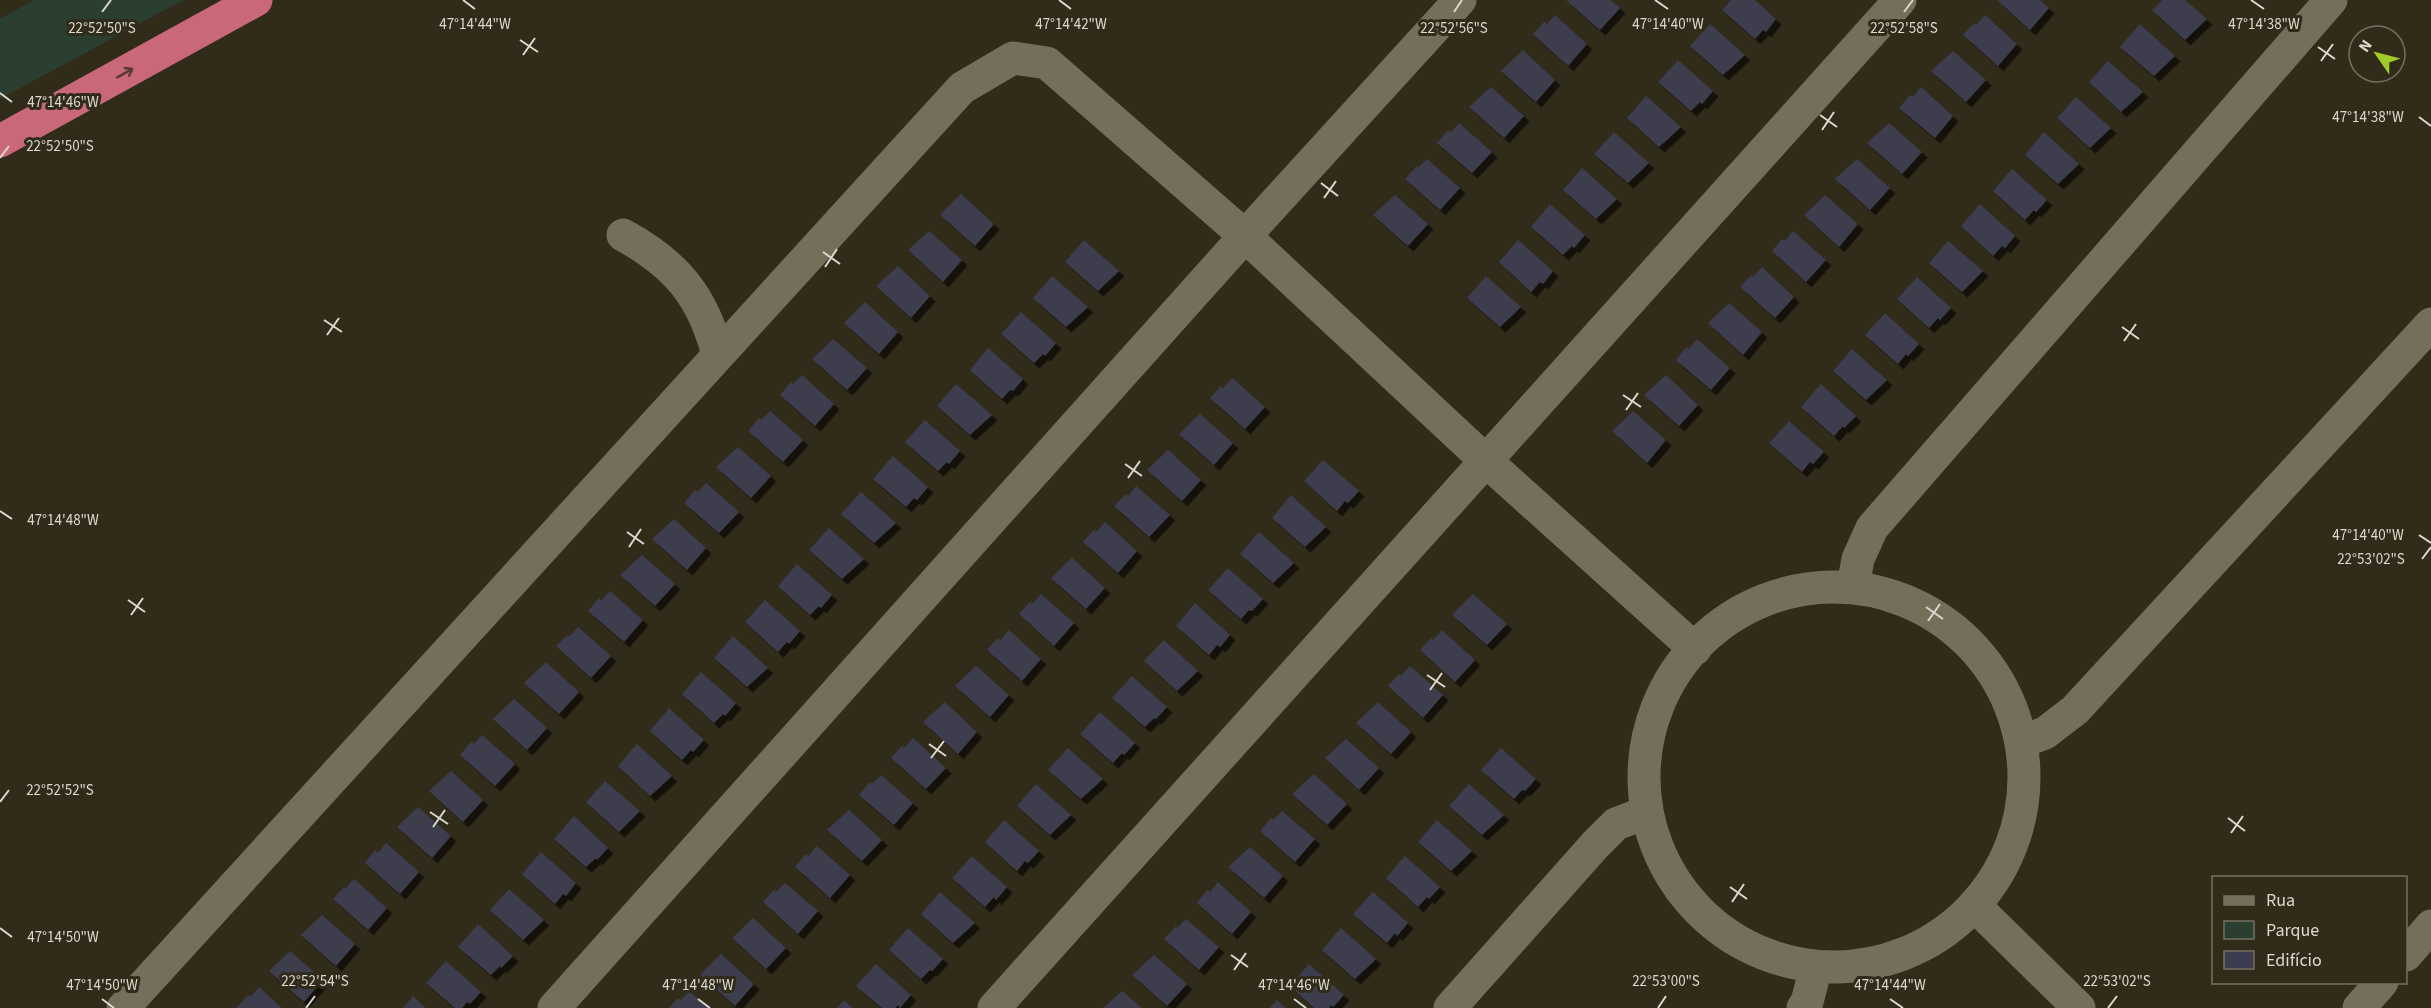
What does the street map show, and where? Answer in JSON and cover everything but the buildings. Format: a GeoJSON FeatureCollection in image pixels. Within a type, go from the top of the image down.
{"type":"FeatureCollection","features":[{"type":"Feature","properties":{"kind":"highway"},"geometry":{"type":"LineString","coordinates":[[0,141],[256,0]]}},
{"type":"Feature","properties":{"kind":"street"},"geometry":{"type":"LineString","coordinates":[[554,1008],[1245,236],[1460,0]]}},
{"type":"Feature","properties":{"kind":"street"},"geometry":{"type":"LineString","coordinates":[[994,1008],[1900,0]]}},
{"type":"Feature","properties":{"kind":"street"},"geometry":{"type":"LineString","coordinates":[[1853,587],[1858,559],[1872,528],[2331,0]]}},
{"type":"Feature","properties":{"kind":"street"},"geometry":{"type":"LineString","coordinates":[[123,1008],[962,88],[1013,58],[1047,63],[1245,236],[1486,460],[1695,649]]}},
{"type":"Feature","properties":{"kind":"street"},"geometry":{"type":"LineString","coordinates":[[623,236],[649,249],[672,268],[689,287],[709,323],[718,355]]}},
{"type":"Feature","properties":{"kind":"street"},"geometry":{"type":"LineString","coordinates":[[2021,742],[2045,733],[2075,710],[2431,324]]}},
{"type":"Feature","properties":{"kind":"street"},"geometry":{"type":"LineString","coordinates":[[1853,587],[1887,594],[1920,606],[1950,625],[1975,649],[1996,677],[2012,709],[2021,742],[2024,777],[2021,812],[2011,846],[1995,877],[1974,905],[1948,929],[1907,952],[1885,960],[1851,967],[1816,967],[1782,960],[1749,948],[1719,929],[1694,906],[1672,877],[1657,846],[1647,812],[1648,742],[1657,708],[1674,677],[1695,649],[1720,625],[1750,606],[1783,594],[1853,587]]}},
{"type":"Feature","properties":{"kind":"street"},"geometry":{"type":"LineString","coordinates":[[1450,1008],[1595,845],[1616,825],[1647,812]]}},
{"type":"Feature","properties":{"kind":"street"},"geometry":{"type":"LineString","coordinates":[[1974,905],[2079,1008]]}},
{"type":"Feature","properties":{"kind":"street"},"geometry":{"type":"LineString","coordinates":[[2407,954],[2431,926]]}},
{"type":"Feature","properties":{"kind":"street"},"geometry":{"type":"LineString","coordinates":[[1803,1008],[1807,1002],[1816,967]]}},
{"type":"Feature","properties":{"kind":"street"},"geometry":{"type":"LineString","coordinates":[[2359,1008],[2380,984]]}},
{"type":"Feature","properties":{"kind":"green space"},"geometry":{"type":"Polygon","coordinates":[[[34,0],[183,0],[0,99],[0,19],[34,0]]]}}]}
